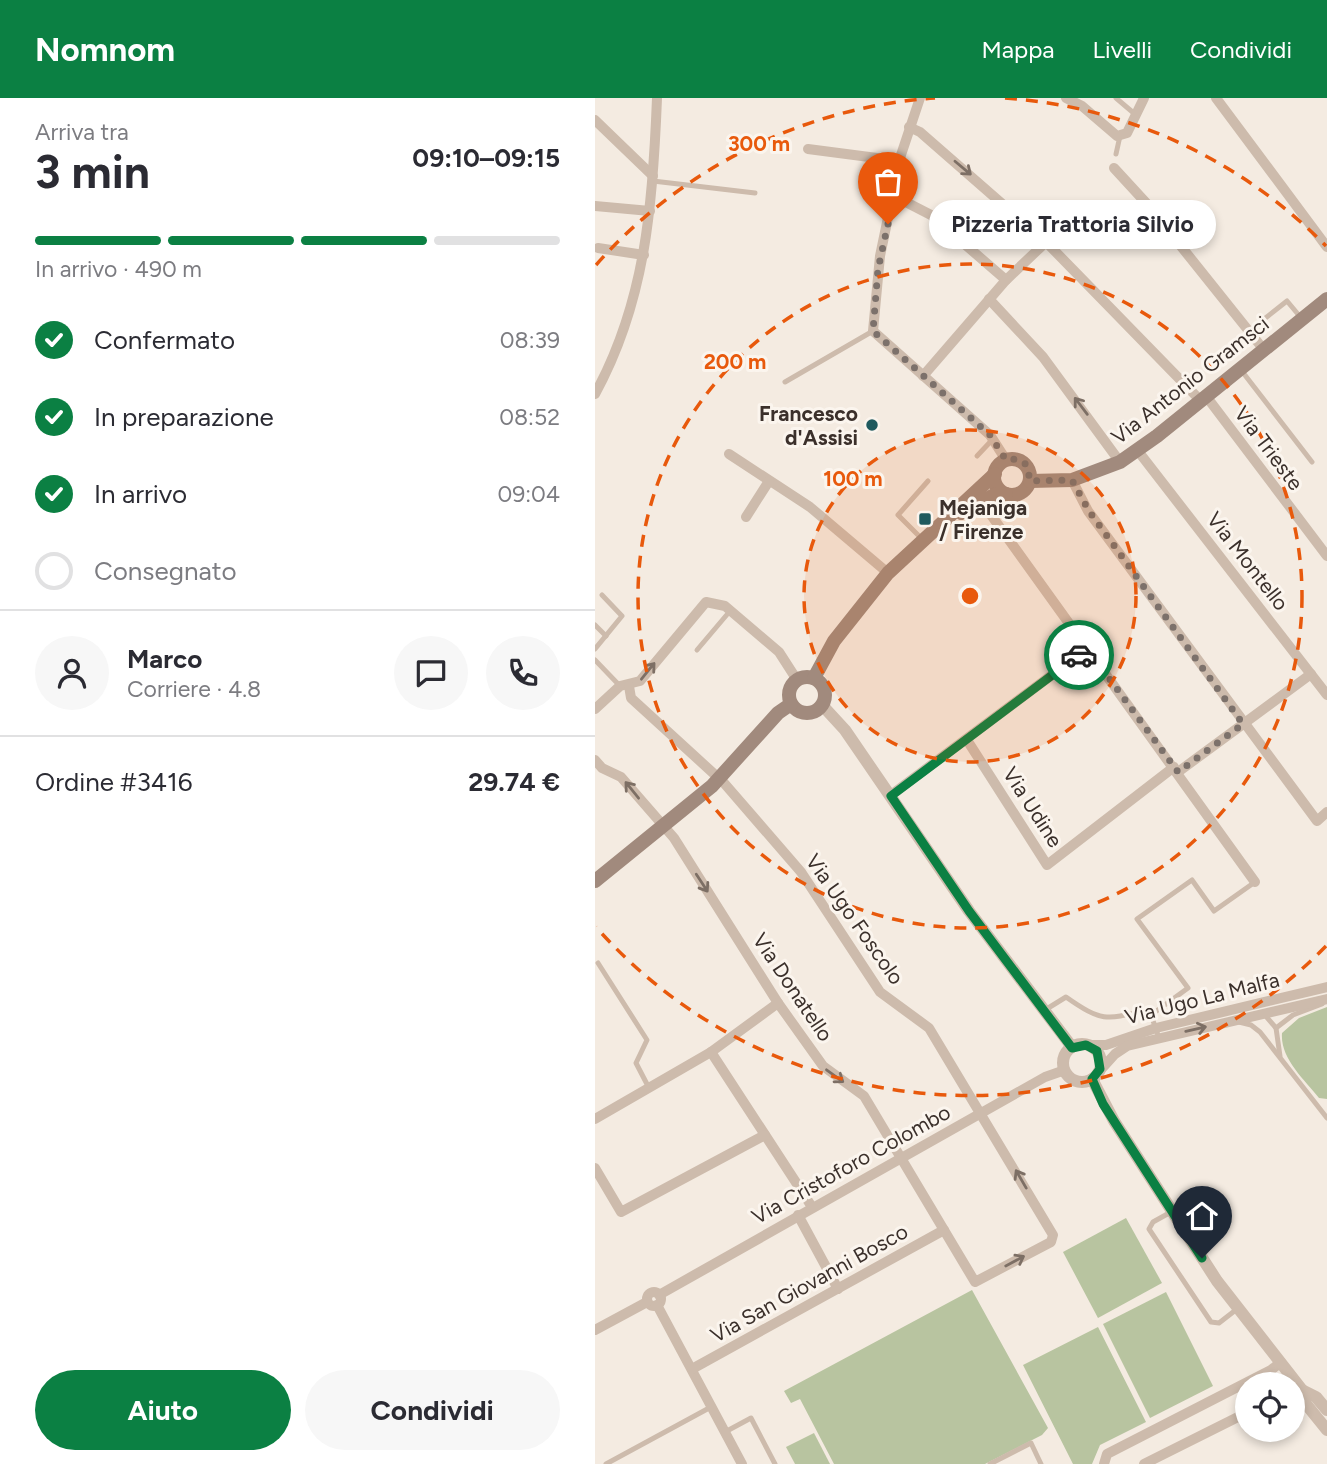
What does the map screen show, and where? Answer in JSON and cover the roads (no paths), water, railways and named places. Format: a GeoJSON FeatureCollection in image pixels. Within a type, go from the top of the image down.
{"type":"FeatureCollection","features":[{"type":"Feature","properties":{"kind":"main road","name":"Via Antonio Gramsci"},"geometry":{"type":"LineString","coordinates":[[947,520],[996,494],[1021,493],[1030,481],[1072,480],[1120,462],[1138,451],[1327,299]]}},
{"type":"Feature","properties":{"kind":"main road"},"geometry":{"type":"LineString","coordinates":[[814,678],[834,642],[888,573],[995,474],[998,465],[1006,460],[1023,461],[1029,470],[1030,481]]}},
{"type":"Feature","properties":{"kind":"main road"},"geometry":{"type":"LineString","coordinates":[[995,474],[998,488],[1006,494]]}},
{"type":"Feature","properties":{"kind":"main road"},"geometry":{"type":"LineString","coordinates":[[791,704],[790,688],[797,680],[814,678]]}},
{"type":"Feature","properties":{"kind":"main road"},"geometry":{"type":"LineString","coordinates":[[791,704],[806,713],[822,705],[824,690],[814,678]]}},
{"type":"Feature","properties":{"kind":"main road"},"geometry":{"type":"LineString","coordinates":[[595,881],[720,778],[770,722],[791,704]]}},
{"type":"Feature","properties":{"kind":"street"},"geometry":{"type":"LineString","coordinates":[[595,394],[627,323],[645,255],[653,179],[657,98]]}},
{"type":"Feature","properties":{"kind":"street"},"geometry":{"type":"LineString","coordinates":[[920,98],[909,127],[878,269],[873,331],[993,439],[1006,460]]}},
{"type":"Feature","properties":{"kind":"street"},"geometry":{"type":"LineString","coordinates":[[1066,98],[1082,106],[1113,135],[1120,136],[1127,133],[1145,98]]}},
{"type":"Feature","properties":{"kind":"street"},"geometry":{"type":"LineString","coordinates":[[1216,98],[1327,247]]}},
{"type":"Feature","properties":{"kind":"street"},"geometry":{"type":"LineString","coordinates":[[595,120],[653,179]]}},
{"type":"Feature","properties":{"kind":"street","name":"Via Trieste"},"geometry":{"type":"LineString","coordinates":[[909,127],[921,132],[1046,242],[1203,399],[1327,556]]}},
{"type":"Feature","properties":{"kind":"street"},"geometry":{"type":"LineString","coordinates":[[808,149],[901,160]]}},
{"type":"Feature","properties":{"kind":"street"},"geometry":{"type":"LineString","coordinates":[[1114,168],[1264,350]]}},
{"type":"Feature","properties":{"kind":"street"},"geometry":{"type":"LineString","coordinates":[[894,196],[931,215],[1006,280]]}},
{"type":"Feature","properties":{"kind":"street"},"geometry":{"type":"LineString","coordinates":[[595,206],[650,211]]}},
{"type":"Feature","properties":{"kind":"street"},"geometry":{"type":"LineString","coordinates":[[923,376],[1006,280],[1046,242]]}},
{"type":"Feature","properties":{"kind":"street"},"geometry":{"type":"LineString","coordinates":[[596,248],[645,255]]}},
{"type":"Feature","properties":{"kind":"street"},"geometry":{"type":"LineString","coordinates":[[989,299],[1043,357],[1120,462]]}},
{"type":"Feature","properties":{"kind":"street","name":"Via Montello"},"geometry":{"type":"LineString","coordinates":[[1138,451],[1327,695]]}},
{"type":"Feature","properties":{"kind":"street"},"geometry":{"type":"LineString","coordinates":[[729,454],[810,507],[888,573]]}},
{"type":"Feature","properties":{"kind":"street"},"geometry":{"type":"LineString","coordinates":[[1072,480],[1089,511],[1243,724],[1317,821],[1327,812]]}},
{"type":"Feature","properties":{"kind":"street"},"geometry":{"type":"LineString","coordinates":[[745,517],[769,481]]}},
{"type":"Feature","properties":{"kind":"street"},"geometry":{"type":"LineString","coordinates":[[981,501],[1255,882]]}},
{"type":"Feature","properties":{"kind":"street"},"geometry":{"type":"LineString","coordinates":[[595,709],[624,686],[640,681],[706,602],[715,603],[730,611],[779,652],[797,680]]}},
{"type":"Feature","properties":{"kind":"street"},"geometry":{"type":"LineString","coordinates":[[891,796],[1087,648]]}},
{"type":"Feature","properties":{"kind":"street"},"geometry":{"type":"LineString","coordinates":[[1176,769],[1311,674]]}},
{"type":"Feature","properties":{"kind":"street","name":"Via Ugo Foscolo"},"geometry":{"type":"LineString","coordinates":[[624,686],[631,698],[720,778],[801,872],[880,992],[929,1028],[982,1113],[1054,1239],[975,1282]]}},
{"type":"Feature","properties":{"kind":"street"},"geometry":{"type":"LineString","coordinates":[[822,705],[845,730],[1042,1011],[1072,1048]]}},
{"type":"Feature","properties":{"kind":"street","name":"Via Udine"},"geometry":{"type":"LineString","coordinates":[[967,740],[1047,865],[1176,769]]}},
{"type":"Feature","properties":{"kind":"street","name":"Via Donatello"},"geometry":{"type":"LineString","coordinates":[[595,760],[602,768],[621,777],[681,849],[778,1003],[829,1073],[864,1096],[975,1282]]}},
{"type":"Feature","properties":{"kind":"street","name":"Via Ugo La Malfa"},"geometry":{"type":"LineString","coordinates":[[1086,1045],[1106,1045],[1157,1033],[1255,1004],[1327,987]]}},
{"type":"Feature","properties":{"kind":"street","name":"Via Ugo La Malfa"},"geometry":{"type":"LineString","coordinates":[[1095,1077],[1115,1054],[1157,1033],[1234,1021],[1327,1000]]}},
{"type":"Feature","properties":{"kind":"street"},"geometry":{"type":"LineString","coordinates":[[595,1119],[711,1052],[778,1003]]}},
{"type":"Feature","properties":{"kind":"street"},"geometry":{"type":"LineString","coordinates":[[1255,1004],[1264,1014]]}},
{"type":"Feature","properties":{"kind":"street"},"geometry":{"type":"LineString","coordinates":[[1095,1077],[1076,1081],[1065,1070],[1064,1057],[1072,1048],[1086,1045],[1100,1057],[1095,1077],[1103,1104],[1237,1309],[1288,1372]]}},
{"type":"Feature","properties":{"kind":"street"},"geometry":{"type":"LineString","coordinates":[[711,1052],[812,1207]]}},
{"type":"Feature","properties":{"kind":"street","name":"Via Cristoforo Colombo"},"geometry":{"type":"LineString","coordinates":[[595,1330],[654,1301],[798,1215],[1045,1077],[1065,1070]]}},
{"type":"Feature","properties":{"kind":"street"},"geometry":{"type":"LineString","coordinates":[[595,1168],[621,1212],[765,1135]]}},
{"type":"Feature","properties":{"kind":"street"},"geometry":{"type":"LineString","coordinates":[[798,1215],[838,1289]]}},
{"type":"Feature","properties":{"kind":"street","name":"Via San Giovanni Bosco"},"geometry":{"type":"LineString","coordinates":[[692,1369],[944,1230]]}},
{"type":"Feature","properties":{"kind":"street"},"geometry":{"type":"LineString","coordinates":[[654,1301],[742,1464]]}},
{"type":"Feature","properties":{"kind":"street"},"geometry":{"type":"LineString","coordinates":[[1104,1464],[1107,1454],[1271,1370],[1281,1362]]}},
{"type":"Feature","properties":{"kind":"street"},"geometry":{"type":"LineString","coordinates":[[1305,1391],[1316,1397],[1325,1420]]}},
{"type":"Feature","properties":{"kind":"street"},"geometry":{"type":"LineString","coordinates":[[1144,1464],[1235,1418]]}},
{"type":"Feature","properties":{"kind":"lane"},"geometry":{"type":"LineString","coordinates":[[1116,98],[1136,115]]}},
{"type":"Feature","properties":{"kind":"lane"},"geometry":{"type":"LineString","coordinates":[[1115,154],[1120,136]]}},
{"type":"Feature","properties":{"kind":"lane"},"geometry":{"type":"LineString","coordinates":[[653,179],[755,194]]}},
{"type":"Feature","properties":{"kind":"lane"},"geometry":{"type":"LineString","coordinates":[[1249,331],[1287,301],[1302,319]]}},
{"type":"Feature","properties":{"kind":"lane"},"geometry":{"type":"LineString","coordinates":[[785,382],[873,331]]}},
{"type":"Feature","properties":{"kind":"lane"},"geometry":{"type":"LineString","coordinates":[[848,335],[853,342]]}},
{"type":"Feature","properties":{"kind":"lane"},"geometry":{"type":"LineString","coordinates":[[1241,369],[1312,462]]}},
{"type":"Feature","properties":{"kind":"lane"},"geometry":{"type":"LineString","coordinates":[[977,456],[993,439]]}},
{"type":"Feature","properties":{"kind":"lane"},"geometry":{"type":"LineString","coordinates":[[922,539],[898,514],[928,481]]}},
{"type":"Feature","properties":{"kind":"lane"},"geometry":{"type":"LineString","coordinates":[[595,649],[622,616],[602,595]]}},
{"type":"Feature","properties":{"kind":"lane"},"geometry":{"type":"LineString","coordinates":[[697,649],[730,611]]}},
{"type":"Feature","properties":{"kind":"lane"},"geometry":{"type":"LineString","coordinates":[[595,625],[605,636]]}},
{"type":"Feature","properties":{"kind":"lane"},"geometry":{"type":"LineString","coordinates":[[595,660],[624,686]]}},
{"type":"Feature","properties":{"kind":"lane"},"geometry":{"type":"LineString","coordinates":[[1151,1015],[1188,988],[1137,919],[1192,880],[1214,911],[1255,882]]}},
{"type":"Feature","properties":{"kind":"lane"},"geometry":{"type":"LineString","coordinates":[[598,963],[647,1040],[636,1063],[649,1088]]}},
{"type":"Feature","properties":{"kind":"lane"},"geometry":{"type":"LineString","coordinates":[[1042,1011],[1066,997],[1085,1010],[1108,1020],[1149,1009],[1157,1033]]}},
{"type":"Feature","properties":{"kind":"lane"},"geometry":{"type":"LineString","coordinates":[[1276,1028],[1293,1015],[1327,1000]]}},
{"type":"Feature","properties":{"kind":"lane"},"geometry":{"type":"LineString","coordinates":[[1264,1014],[1276,1028],[1280,1056]]}},
{"type":"Feature","properties":{"kind":"lane"},"geometry":{"type":"LineString","coordinates":[[1234,1021],[1251,1025],[1280,1056],[1326,1115]]}},
{"type":"Feature","properties":{"kind":"lane"},"geometry":{"type":"LineString","coordinates":[[1171,1211],[1150,1224],[1149,1229],[1178,1277],[1211,1322],[1219,1323],[1237,1309]]}},
{"type":"Feature","properties":{"kind":"lane"},"geometry":{"type":"LineString","coordinates":[[606,1464],[712,1406]]}},
{"type":"Feature","properties":{"kind":"lane"},"geometry":{"type":"LineString","coordinates":[[725,1432],[751,1418],[775,1464]]}},
{"type":"Feature","properties":{"kind":"lane"},"geometry":{"type":"LineString","coordinates":[[991,1464],[1031,1443],[1041,1464]]}},
{"type":"Feature","properties":{"kind":"place","name":"Pizzeria Trattoria Silvio"},"geometry":{"type":"Point","coordinates":[888,224]}},
{"type":"Feature","properties":{"kind":"place","name":"Francesco d'Assisi"},"geometry":{"type":"Point","coordinates":[872,425]}},
{"type":"Feature","properties":{"kind":"place","name":"Mejaniga / Firenze"},"geometry":{"type":"Point","coordinates":[925,519]}}]}
